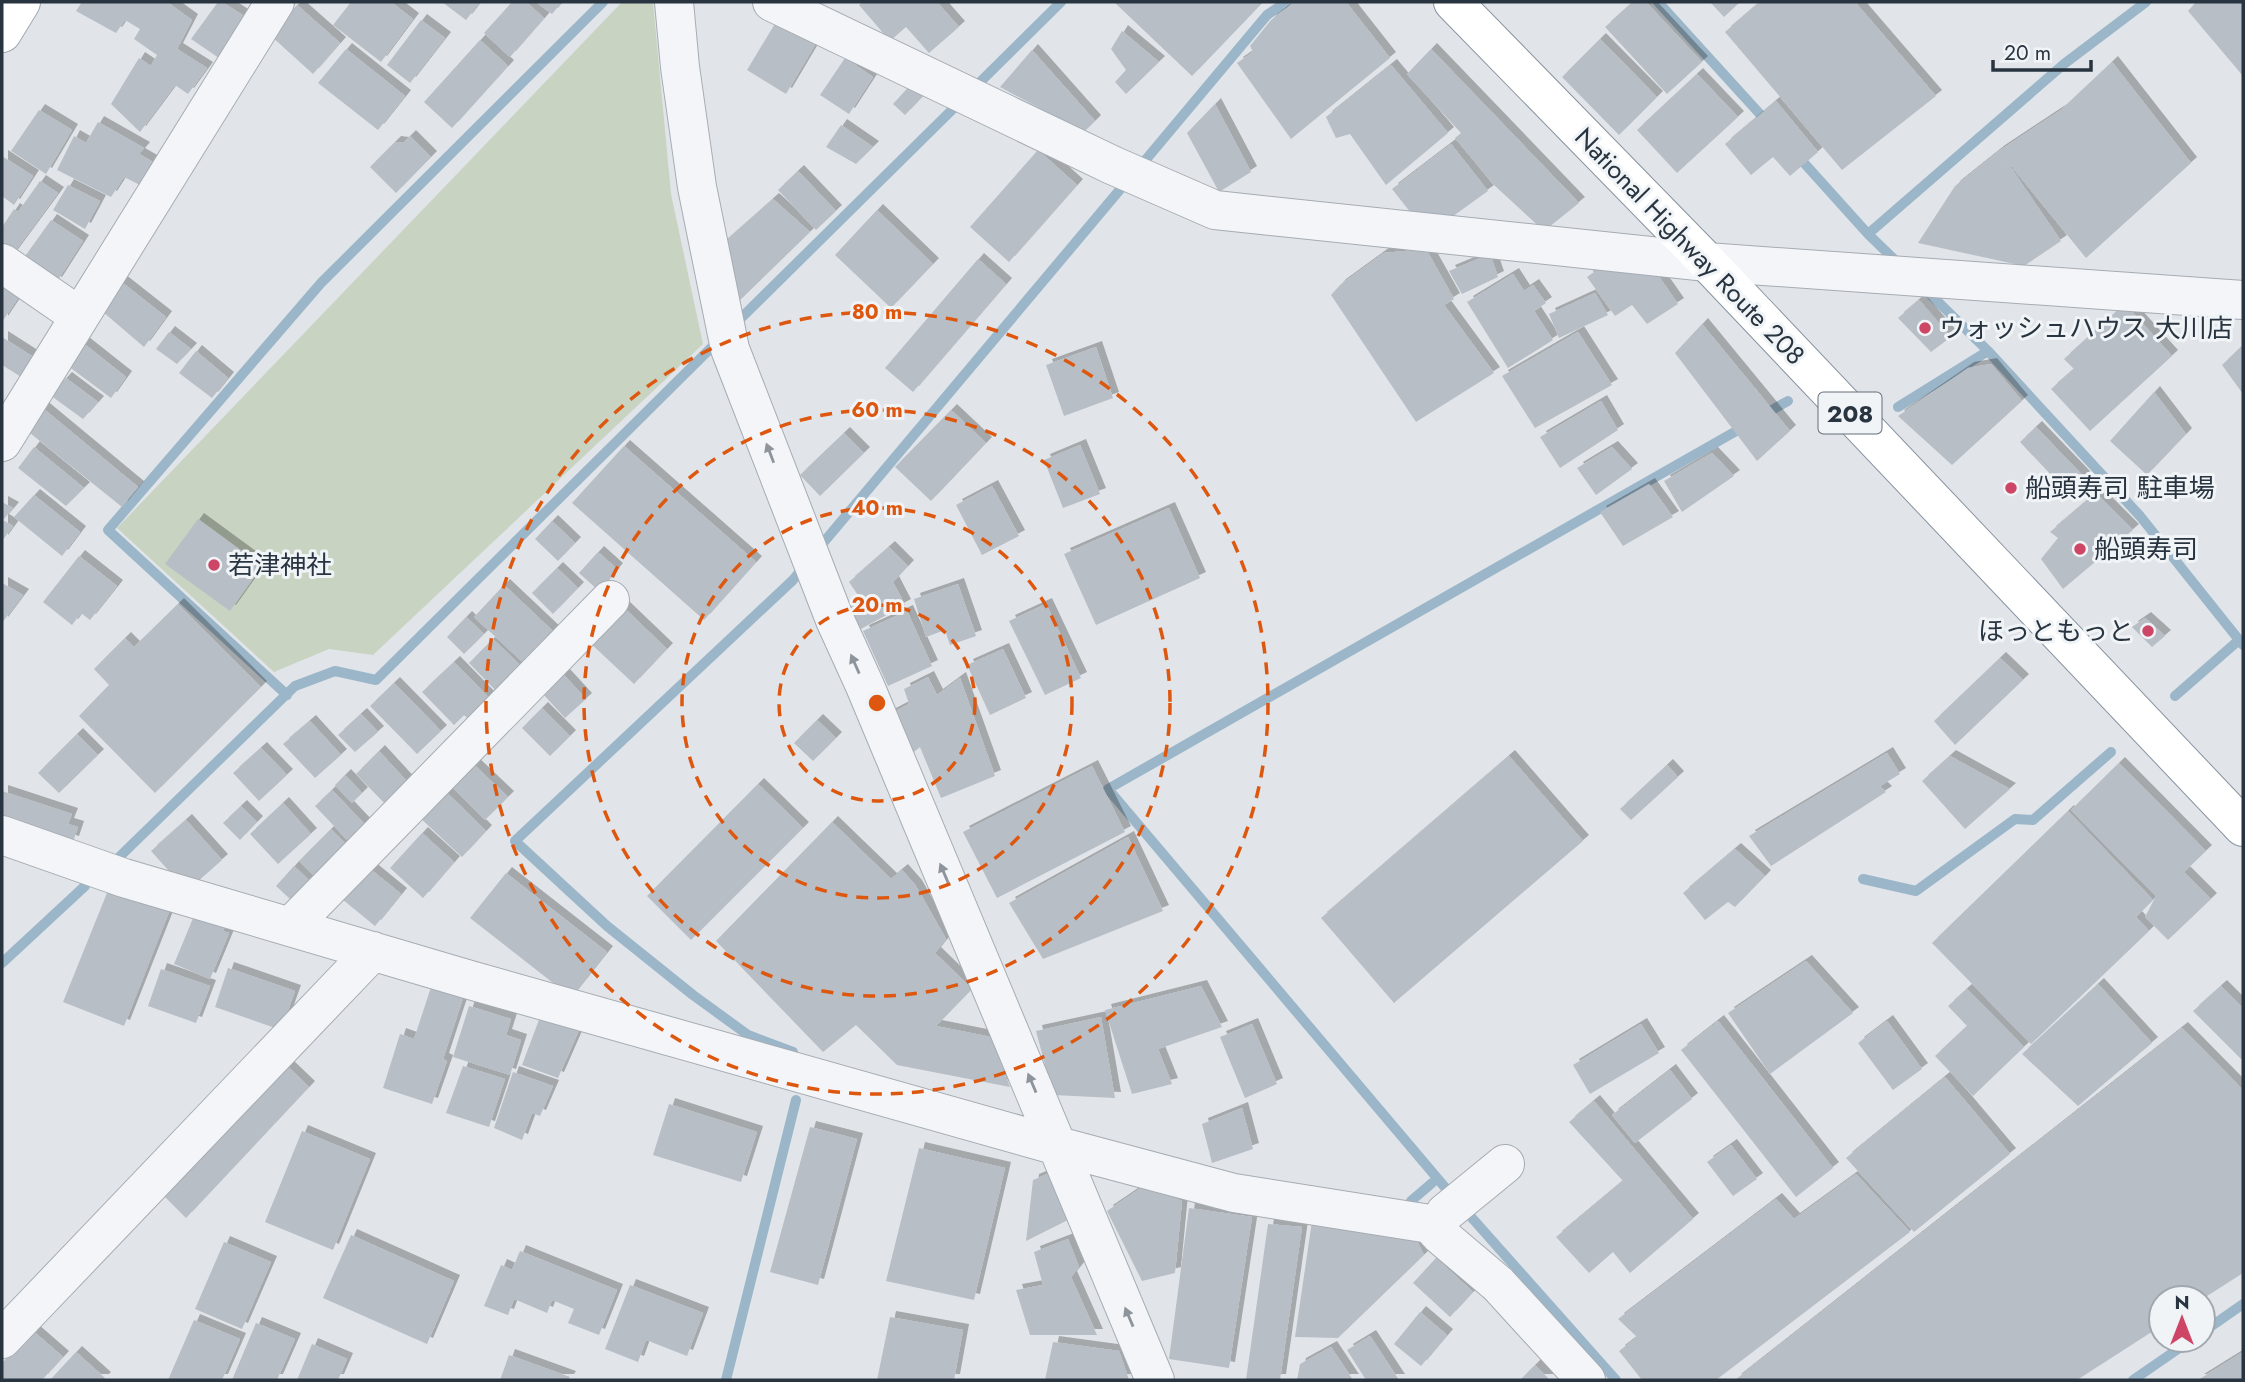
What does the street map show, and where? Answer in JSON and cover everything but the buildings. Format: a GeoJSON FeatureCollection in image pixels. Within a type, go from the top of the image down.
{"type":"FeatureCollection","features":[{"type":"Feature","properties":{"kind":"main road"},"geometry":{"type":"LineString","coordinates":[[2,33],[21,2]]}},
{"type":"Feature","properties":{"kind":"main road","name":"National Highway Route 208"},"geometry":{"type":"LineString","coordinates":[[1453,2],[1707,262],[2243,827]]}},
{"type":"Feature","properties":{"kind":"street"},"geometry":{"type":"LineString","coordinates":[[2,442],[275,2]]}},
{"type":"Feature","properties":{"kind":"street"},"geometry":{"type":"LineString","coordinates":[[674,2],[696,187],[730,349],[835,620],[871,699],[1155,1380]]}},
{"type":"Feature","properties":{"kind":"street"},"geometry":{"type":"LineString","coordinates":[[772,2],[1112,165],[1215,211],[1707,262],[2243,300]]}},
{"type":"Feature","properties":{"kind":"street"},"geometry":{"type":"LineString","coordinates":[[2,263],[79,316]]}},
{"type":"Feature","properties":{"kind":"street"},"geometry":{"type":"LineString","coordinates":[[290,927],[610,600]]}},
{"type":"Feature","properties":{"kind":"street"},"geometry":{"type":"LineString","coordinates":[[2,835],[124,878],[290,927],[1058,1146],[1234,1193],[1430,1223],[1440,1236],[1498,1284],[1586,1380]]}},
{"type":"Feature","properties":{"kind":"street"},"geometry":{"type":"LineString","coordinates":[[2,1339],[373,951]]}},
{"type":"Feature","properties":{"kind":"street"},"geometry":{"type":"LineString","coordinates":[[1458,1203],[1505,1164]]}},
{"type":"Feature","properties":{"kind":"green space"},"geometry":{"type":"Polygon","coordinates":[[[622,2],[653,2],[671,194],[703,344],[373,655],[329,649],[274,672],[117,528],[622,2]]]}},
{"type":"Feature","properties":{"kind":"waterway"},"geometry":{"type":"LineString","coordinates":[[287,695],[108,530],[321,283],[603,2]]}},
{"type":"Feature","properties":{"kind":"waterway"},"geometry":{"type":"LineString","coordinates":[[972,90],[1061,2]]}},
{"type":"Feature","properties":{"kind":"waterway"},"geometry":{"type":"LineString","coordinates":[[1138,169],[1267,15],[1286,2]]}},
{"type":"Feature","properties":{"kind":"waterway"},"geometry":{"type":"LineString","coordinates":[[1658,2],[1769,124]]}},
{"type":"Feature","properties":{"kind":"waterway"},"geometry":{"type":"LineString","coordinates":[[1868,234],[2064,64],[2146,2]]}},
{"type":"Feature","properties":{"kind":"waterway"},"geometry":{"type":"LineString","coordinates":[[735,324],[961,101]]}},
{"type":"Feature","properties":{"kind":"waterway"},"geometry":{"type":"LineString","coordinates":[[1796,154],[1868,234],[1900,265]]}},
{"type":"Feature","properties":{"kind":"waterway"},"geometry":{"type":"LineString","coordinates":[[818,549],[1128,180]]}},
{"type":"Feature","properties":{"kind":"waterway"},"geometry":{"type":"LineString","coordinates":[[1926,290],[1988,351]]}},
{"type":"Feature","properties":{"kind":"waterway"},"geometry":{"type":"LineString","coordinates":[[111,865],[295,686],[335,671],[376,680],[720,339]]}},
{"type":"Feature","properties":{"kind":"waterway"},"geometry":{"type":"LineString","coordinates":[[1898,407],[1988,351],[2140,516],[2243,645]]}},
{"type":"Feature","properties":{"kind":"waterway"},"geometry":{"type":"LineString","coordinates":[[1761,416],[1788,401]]}},
{"type":"Feature","properties":{"kind":"waterway"},"geometry":{"type":"LineString","coordinates":[[1454,1198],[1108,789],[1745,426]]}},
{"type":"Feature","properties":{"kind":"waterway"},"geometry":{"type":"LineString","coordinates":[[793,1052],[748,1035],[693,995],[607,926],[515,841],[793,580],[804,566]]}},
{"type":"Feature","properties":{"kind":"waterway"},"geometry":{"type":"LineString","coordinates":[[2175,696],[2239,640]]}},
{"type":"Feature","properties":{"kind":"waterway"},"geometry":{"type":"LineString","coordinates":[[1863,879],[1916,891],[2015,819],[2033,820],[2111,752]]}},
{"type":"Feature","properties":{"kind":"waterway"},"geometry":{"type":"LineString","coordinates":[[2,963],[85,886]]}},
{"type":"Feature","properties":{"kind":"waterway"},"geometry":{"type":"LineString","coordinates":[[726,1380],[796,1100]]}},
{"type":"Feature","properties":{"kind":"waterway"},"geometry":{"type":"LineString","coordinates":[[1411,1201],[1432,1183]]}},
{"type":"Feature","properties":{"kind":"waterway"},"geometry":{"type":"LineString","coordinates":[[1464,1209],[1616,1380]]}},
{"type":"Feature","properties":{"kind":"waterway"},"geometry":{"type":"LineString","coordinates":[[2217,1322],[2243,1304]]}},
{"type":"Feature","properties":{"kind":"waterway"},"geometry":{"type":"LineString","coordinates":[[2133,1380],[2171,1354]]}},
{"type":"Feature","properties":{"kind":"place","name":"ウォッシュハウス 大川店"},"geometry":{"type":"Point","coordinates":[1925,328]}},
{"type":"Feature","properties":{"kind":"place","name":"船頭寿司 駐車場"},"geometry":{"type":"Point","coordinates":[2011,488]}},
{"type":"Feature","properties":{"kind":"place","name":"船頭寿司"},"geometry":{"type":"Point","coordinates":[2080,549]}},
{"type":"Feature","properties":{"kind":"place","name":"若津神社"},"geometry":{"type":"Point","coordinates":[214,565]}},
{"type":"Feature","properties":{"kind":"place","name":"ほっともっと"},"geometry":{"type":"Point","coordinates":[2148,631]}}]}
